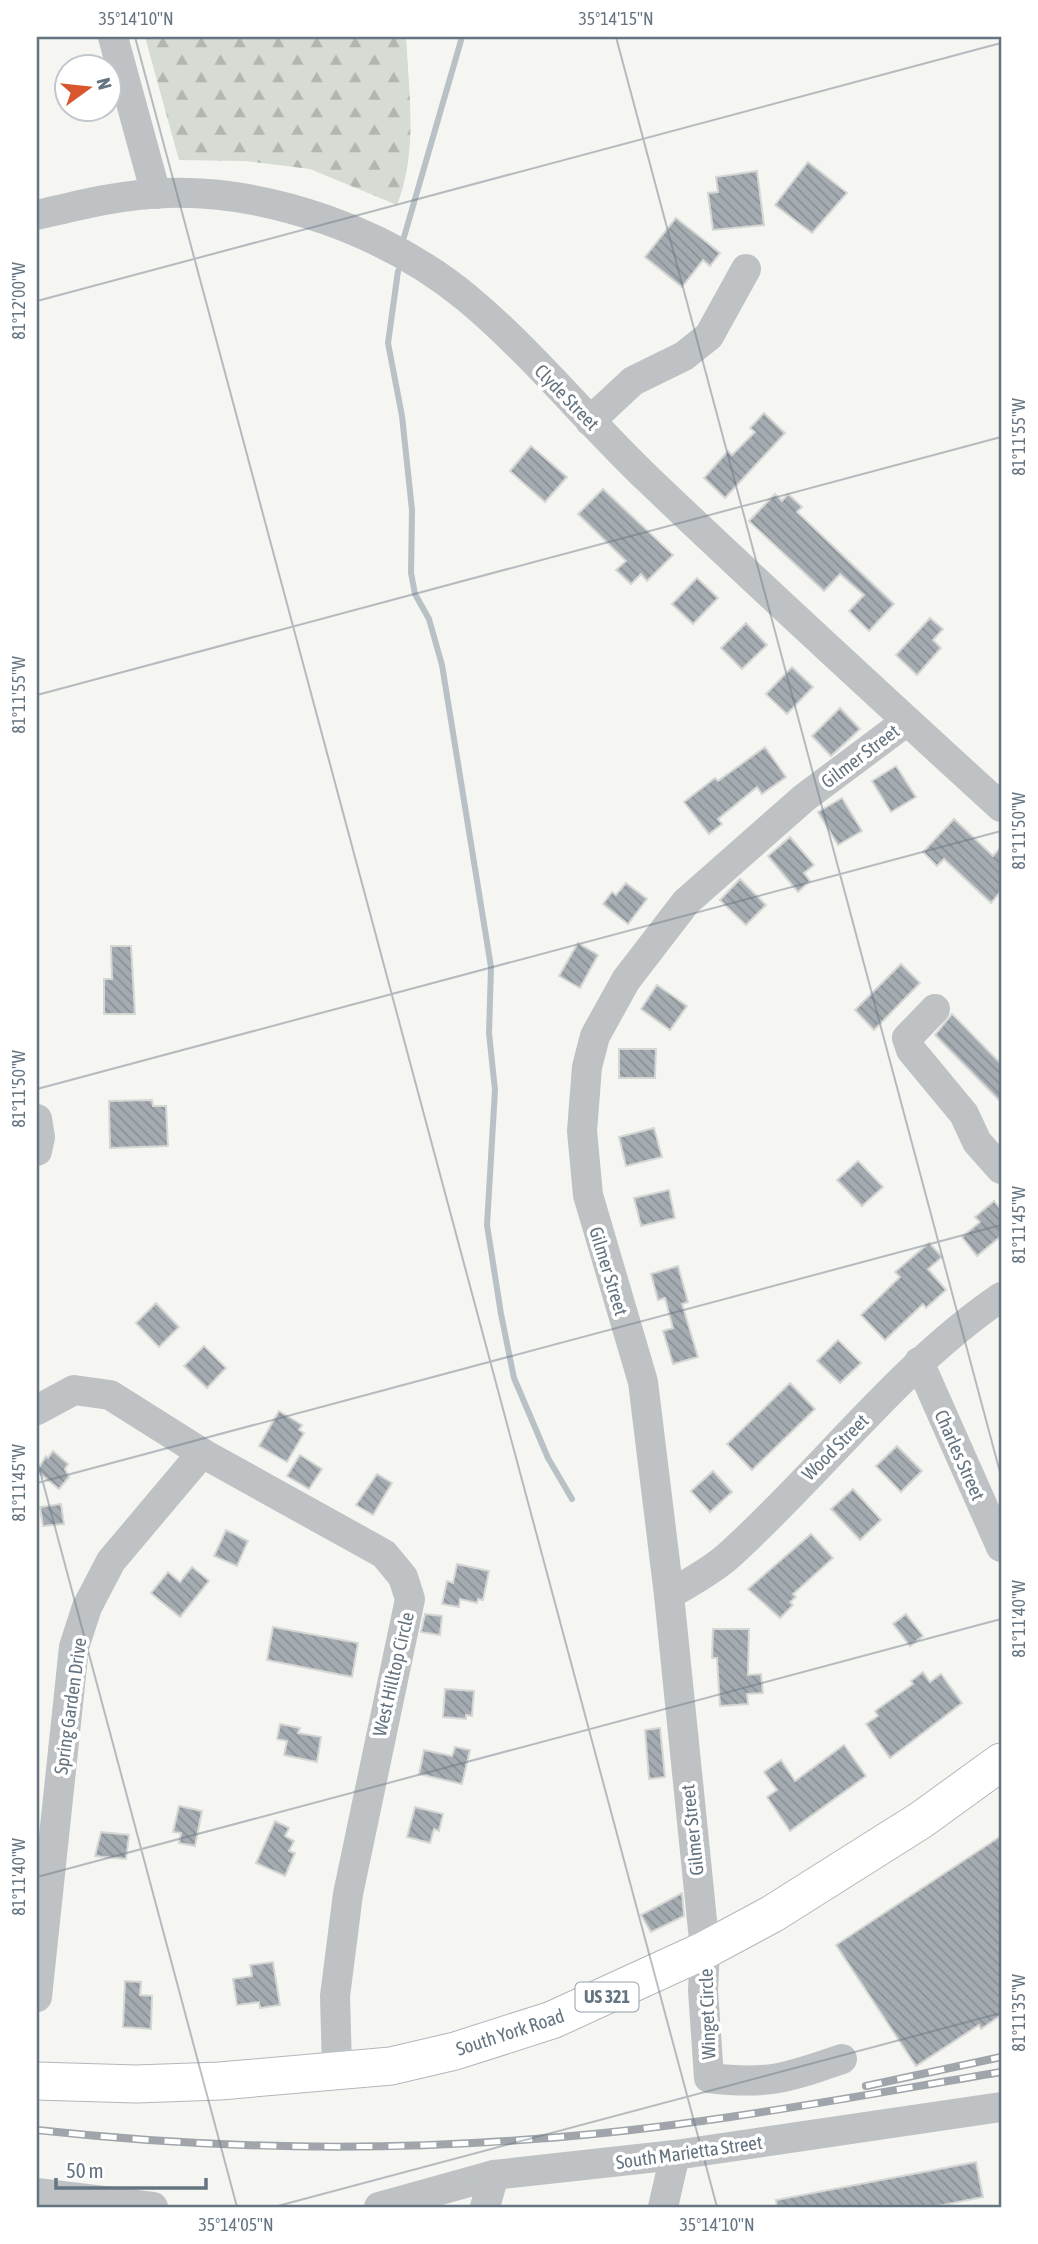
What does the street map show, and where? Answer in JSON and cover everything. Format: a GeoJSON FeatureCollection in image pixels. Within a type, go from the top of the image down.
{"type":"FeatureCollection","features":[{"type":"Feature","properties":{"kind":"main road","name":"South York Road"},"geometry":{"type":"LineString","coordinates":[[37,2081],[136,2084],[220,2081],[337,2068],[391,2066],[480,2043],[602,1999],[705,1951],[772,1914],[898,1835],[1001,1762]]}},
{"type":"Feature","properties":{"kind":"street"},"geometry":{"type":"LineString","coordinates":[[113,37],[156,194]]}},
{"type":"Feature","properties":{"kind":"street","name":"Clyde Street"},"geometry":{"type":"LineString","coordinates":[[37,215],[156,194],[201,194],[296,211],[327,220],[386,246],[442,279],[515,341],[590,421],[1001,807]]}},
{"type":"Feature","properties":{"kind":"street"},"geometry":{"type":"LineString","coordinates":[[590,421],[633,381],[684,356],[709,336],[746,269]]}},
{"type":"Feature","properties":{"kind":"street","name":"Gilmer Street"},"geometry":{"type":"LineString","coordinates":[[705,1951],[669,1595],[643,1382],[595,1226],[585,1174],[583,1099],[587,1066],[595,1036],[626,980],[686,902],[804,798],[907,721]]}},
{"type":"Feature","properties":{"kind":"street"},"geometry":{"type":"LineString","coordinates":[[935,1009],[907,1038],[911,1050],[964,1114],[977,1142],[1001,1169]]}},
{"type":"Feature","properties":{"kind":"street"},"geometry":{"type":"LineString","coordinates":[[37,1119],[40,1137],[37,1151]]}},
{"type":"Feature","properties":{"kind":"street","name":"Wood Street"},"geometry":{"type":"LineString","coordinates":[[669,1595],[725,1558],[919,1362],[966,1321],[1001,1297]]}},
{"type":"Feature","properties":{"kind":"street","name":"Charles Street"},"geometry":{"type":"LineString","coordinates":[[919,1362],[1001,1547]]}},
{"type":"Feature","properties":{"kind":"street","name":"West Hilltop Circle"},"geometry":{"type":"LineString","coordinates":[[37,1410],[74,1390],[110,1395],[202,1453],[384,1554],[403,1577],[410,1599],[348,1895],[335,1996],[337,2068]]}},
{"type":"Feature","properties":{"kind":"street","name":"Spring Garden Drive"},"geometry":{"type":"LineString","coordinates":[[37,1997],[74,1647],[88,1607],[111,1561],[202,1453]]}},
{"type":"Feature","properties":{"kind":"street","name":"Winget Circle"},"geometry":{"type":"LineString","coordinates":[[705,1951],[703,1990],[709,2078],[748,2083],[778,2081],[842,2059]]}},
{"type":"Feature","properties":{"kind":"street","name":"South Marietta Street"},"geometry":{"type":"LineString","coordinates":[[379,2207],[494,2175],[675,2155],[1001,2107]]}},
{"type":"Feature","properties":{"kind":"street"},"geometry":{"type":"LineString","coordinates":[[663,2207],[675,2155]]}},
{"type":"Feature","properties":{"kind":"street"},"geometry":{"type":"LineString","coordinates":[[485,2207],[494,2175]]}},
{"type":"Feature","properties":{"kind":"street"},"geometry":{"type":"LineString","coordinates":[[37,2193],[153,2207]]}},
{"type":"Feature","properties":{"kind":"green space"},"geometry":{"type":"Polygon","coordinates":[[[145,37],[406,37],[410,143],[404,185],[397,205],[310,169],[245,161],[179,160],[145,37]]]}},
{"type":"Feature","properties":{"kind":"building"},"geometry":{"type":"Polygon","coordinates":[[[808,162],[847,193],[812,233],[775,205],[808,162]]]}},
{"type":"Feature","properties":{"kind":"building"},"geometry":{"type":"Polygon","coordinates":[[[757,171],[764,225],[713,230],[708,193],[718,192],[716,177],[757,171]]]}},
{"type":"Feature","properties":{"kind":"building"},"geometry":{"type":"Polygon","coordinates":[[[676,218],[720,253],[710,266],[703,260],[682,287],[645,257],[676,218]]]}},
{"type":"Feature","properties":{"kind":"building"},"geometry":{"type":"Polygon","coordinates":[[[764,413],[785,433],[725,498],[704,478],[728,451],[732,455],[755,432],[750,428],[764,413]]]}},
{"type":"Feature","properties":{"kind":"building"},"geometry":{"type":"Polygon","coordinates":[[[531,446],[567,477],[545,502],[510,471],[531,446]]]}},
{"type":"Feature","properties":{"kind":"building"},"geometry":{"type":"Polygon","coordinates":[[[603,489],[673,555],[647,581],[641,574],[631,584],[616,570],[626,561],[578,514],[603,489]]]}},
{"type":"Feature","properties":{"kind":"building"},"geometry":{"type":"Polygon","coordinates":[[[775,494],[782,501],[788,494],[802,507],[797,512],[894,604],[869,631],[849,611],[864,595],[840,574],[824,591],[749,521],[775,494]]]}},
{"type":"Feature","properties":{"kind":"building"},"geometry":{"type":"Polygon","coordinates":[[[697,578],[718,598],[693,624],[672,604],[697,578]]]}},
{"type":"Feature","properties":{"kind":"building"},"geometry":{"type":"Polygon","coordinates":[[[930,618],[943,629],[933,640],[941,648],[917,675],[896,655],[930,618]]]}},
{"type":"Feature","properties":{"kind":"building"},"geometry":{"type":"Polygon","coordinates":[[[746,623],[767,645],[742,669],[721,648],[746,623]]]}},
{"type":"Feature","properties":{"kind":"building"},"geometry":{"type":"Polygon","coordinates":[[[792,667],[813,687],[787,714],[766,694],[792,667]]]}},
{"type":"Feature","properties":{"kind":"building"},"geometry":{"type":"Polygon","coordinates":[[[840,708],[860,729],[831,756],[812,736],[840,708]]]}},
{"type":"Feature","properties":{"kind":"building"},"geometry":{"type":"Polygon","coordinates":[[[765,747],[786,777],[762,794],[757,787],[718,819],[722,824],[709,834],[684,802],[715,778],[718,781],[765,747]]]}},
{"type":"Feature","properties":{"kind":"building"},"geometry":{"type":"Polygon","coordinates":[[[896,766],[916,797],[891,812],[872,781],[896,766]]]}},
{"type":"Feature","properties":{"kind":"building"},"geometry":{"type":"Polygon","coordinates":[[[842,798],[862,831],[838,845],[818,812],[842,798]]]}},
{"type":"Feature","properties":{"kind":"building"},"geometry":{"type":"Polygon","coordinates":[[[954,819],[993,856],[1001,847],[1001,891],[991,903],[944,859],[937,866],[923,852],[954,819]]]}},
{"type":"Feature","properties":{"kind":"building"},"geometry":{"type":"Polygon","coordinates":[[[790,837],[814,865],[804,873],[810,881],[798,892],[768,856],[790,837]]]}},
{"type":"Feature","properties":{"kind":"building"},"geometry":{"type":"Polygon","coordinates":[[[740,879],[766,905],[746,925],[720,900],[740,879]]]}},
{"type":"Feature","properties":{"kind":"building"},"geometry":{"type":"Polygon","coordinates":[[[626,883],[647,899],[628,924],[603,904],[612,892],[616,895],[626,883]]]}},
{"type":"Feature","properties":{"kind":"building"},"geometry":{"type":"Polygon","coordinates":[[[578,943],[598,955],[580,988],[559,976],[578,943]]]}},
{"type":"Feature","properties":{"kind":"building"},"geometry":{"type":"Polygon","coordinates":[[[111,946],[131,946],[135,1014],[104,1014],[104,979],[112,979],[111,946]]]}},
{"type":"Feature","properties":{"kind":"building"},"geometry":{"type":"Polygon","coordinates":[[[901,964],[920,983],[874,1030],[855,1010],[901,964]]]}},
{"type":"Feature","properties":{"kind":"building"},"geometry":{"type":"Polygon","coordinates":[[[657,985],[687,1006],[670,1030],[641,1009],[657,985]]]}},
{"type":"Feature","properties":{"kind":"building"},"geometry":{"type":"Polygon","coordinates":[[[952,1014],[1001,1064],[1001,1102],[935,1035],[952,1014]]]}},
{"type":"Feature","properties":{"kind":"building"},"geometry":{"type":"Polygon","coordinates":[[[619,1049],[656,1049],[655,1078],[619,1078],[619,1049]]]}},
{"type":"Feature","properties":{"kind":"building"},"geometry":{"type":"Polygon","coordinates":[[[152,1100],[153,1106],[166,1106],[168,1146],[110,1148],[109,1101],[152,1100]]]}},
{"type":"Feature","properties":{"kind":"building"},"geometry":{"type":"Polygon","coordinates":[[[654,1128],[662,1157],[626,1166],[619,1137],[654,1128]]]}},
{"type":"Feature","properties":{"kind":"building"},"geometry":{"type":"Polygon","coordinates":[[[858,1161],[883,1187],[862,1206],[837,1180],[858,1161]]]}},
{"type":"Feature","properties":{"kind":"building"},"geometry":{"type":"Polygon","coordinates":[[[669,1190],[675,1218],[641,1226],[634,1198],[669,1190]]]}},
{"type":"Feature","properties":{"kind":"building"},"geometry":{"type":"Polygon","coordinates":[[[994,1201],[1001,1210],[1001,1236],[977,1256],[962,1237],[980,1222],[975,1217],[994,1201]]]}},
{"type":"Feature","properties":{"kind":"building"},"geometry":{"type":"Polygon","coordinates":[[[929,1243],[942,1257],[928,1269],[946,1290],[926,1308],[923,1304],[885,1340],[861,1315],[900,1277],[895,1272],[929,1243]]]}},
{"type":"Feature","properties":{"kind":"building"},"geometry":{"type":"Polygon","coordinates":[[[678,1266],[688,1302],[682,1304],[698,1357],[673,1364],[663,1331],[673,1328],[665,1298],[658,1300],[651,1274],[678,1266]]]}},
{"type":"Feature","properties":{"kind":"building"},"geometry":{"type":"Polygon","coordinates":[[[156,1303],[179,1327],[159,1347],[136,1323],[156,1303]]]}},
{"type":"Feature","properties":{"kind":"building"},"geometry":{"type":"Polygon","coordinates":[[[838,1340],[861,1363],[840,1383],[817,1361],[838,1340]]]}},
{"type":"Feature","properties":{"kind":"building"},"geometry":{"type":"Polygon","coordinates":[[[204,1346],[226,1368],[207,1388],[184,1366],[204,1346]]]}},
{"type":"Feature","properties":{"kind":"building"},"geometry":{"type":"Polygon","coordinates":[[[790,1383],[815,1409],[752,1470],[727,1444],[790,1383]]]}},
{"type":"Feature","properties":{"kind":"building"},"geometry":{"type":"Polygon","coordinates":[[[279,1411],[302,1425],[299,1430],[304,1433],[287,1462],[259,1446],[279,1411]]]}},
{"type":"Feature","properties":{"kind":"building"},"geometry":{"type":"Polygon","coordinates":[[[897,1446],[922,1471],[901,1492],[876,1466],[897,1446]]]}},
{"type":"Feature","properties":{"kind":"building"},"geometry":{"type":"Polygon","coordinates":[[[53,1451],[68,1464],[65,1469],[69,1477],[59,1489],[37,1471],[46,1456],[48,1458],[53,1451]]]}},
{"type":"Feature","properties":{"kind":"building"},"geometry":{"type":"Polygon","coordinates":[[[300,1455],[322,1469],[309,1489],[287,1476],[300,1455]]]}},
{"type":"Feature","properties":{"kind":"building"},"geometry":{"type":"Polygon","coordinates":[[[713,1471],[732,1492],[710,1512],[691,1491],[713,1471]]]}},
{"type":"Feature","properties":{"kind":"building"},"geometry":{"type":"Polygon","coordinates":[[[377,1474],[392,1483],[373,1515],[356,1505],[377,1474]]]}},
{"type":"Feature","properties":{"kind":"building"},"geometry":{"type":"Polygon","coordinates":[[[853,1489],[881,1520],[860,1540],[831,1509],[853,1489]]]}},
{"type":"Feature","properties":{"kind":"building"},"geometry":{"type":"Polygon","coordinates":[[[61,1504],[64,1524],[43,1526],[40,1507],[61,1504]]]}},
{"type":"Feature","properties":{"kind":"building"},"geometry":{"type":"Polygon","coordinates":[[[226,1530],[248,1541],[237,1566],[214,1556],[226,1530]]]}},
{"type":"Feature","properties":{"kind":"building"},"geometry":{"type":"Polygon","coordinates":[[[811,1534],[833,1558],[793,1594],[796,1597],[790,1602],[793,1605],[780,1618],[748,1589],[811,1534]]]}},
{"type":"Feature","properties":{"kind":"building"},"geometry":{"type":"Polygon","coordinates":[[[457,1564],[489,1571],[483,1600],[478,1599],[477,1603],[460,1599],[459,1607],[442,1604],[447,1581],[453,1583],[457,1564]]]}},
{"type":"Feature","properties":{"kind":"building"},"geometry":{"type":"Polygon","coordinates":[[[192,1567],[209,1581],[180,1617],[151,1593],[168,1572],[180,1582],[192,1567]]]}},
{"type":"Feature","properties":{"kind":"building"},"geometry":{"type":"Polygon","coordinates":[[[425,1614],[442,1616],[440,1635],[421,1632],[425,1614]]]}},
{"type":"Feature","properties":{"kind":"building"},"geometry":{"type":"Polygon","coordinates":[[[906,1614],[923,1636],[910,1646],[893,1624],[906,1614]]]}},
{"type":"Feature","properties":{"kind":"building"},"geometry":{"type":"Polygon","coordinates":[[[273,1627],[358,1643],[352,1677],[267,1660],[273,1627]]]}},
{"type":"Feature","properties":{"kind":"building"},"geometry":{"type":"Polygon","coordinates":[[[713,1629],[749,1629],[748,1675],[761,1674],[763,1693],[747,1694],[748,1704],[720,1706],[717,1658],[712,1658],[713,1629]]]}},
{"type":"Feature","properties":{"kind":"building"},"geometry":{"type":"Polygon","coordinates":[[[923,1672],[930,1682],[941,1674],[962,1703],[890,1758],[866,1724],[878,1716],[875,1711],[913,1684],[911,1681],[923,1672]]]}},
{"type":"Feature","properties":{"kind":"building"},"geometry":{"type":"Polygon","coordinates":[[[445,1689],[474,1691],[472,1716],[466,1715],[466,1719],[443,1717],[445,1689]]]}},
{"type":"Feature","properties":{"kind":"building"},"geometry":{"type":"Polygon","coordinates":[[[280,1724],[300,1728],[298,1733],[321,1737],[317,1762],[284,1755],[287,1741],[277,1739],[280,1724]]]}},
{"type":"Feature","properties":{"kind":"building"},"geometry":{"type":"Polygon","coordinates":[[[660,1728],[665,1777],[649,1779],[645,1730],[660,1728]]]}},
{"type":"Feature","properties":{"kind":"building"},"geometry":{"type":"Polygon","coordinates":[[[844,1745],[866,1776],[790,1831],[767,1797],[777,1790],[764,1772],[781,1760],[795,1781],[844,1745]]]}},
{"type":"Feature","properties":{"kind":"building"},"geometry":{"type":"Polygon","coordinates":[[[455,1747],[470,1750],[462,1784],[419,1774],[424,1750],[452,1756],[455,1747]]]}},
{"type":"Feature","properties":{"kind":"building"},"geometry":{"type":"Polygon","coordinates":[[[179,1806],[202,1811],[195,1846],[179,1843],[181,1833],[173,1832],[179,1806]]]}},
{"type":"Feature","properties":{"kind":"building"},"geometry":{"type":"Polygon","coordinates":[[[415,1807],[443,1814],[439,1831],[434,1829],[430,1843],[407,1837],[415,1807]]]}},
{"type":"Feature","properties":{"kind":"building"},"geometry":{"type":"Polygon","coordinates":[[[275,1821],[289,1828],[285,1836],[294,1841],[289,1851],[295,1853],[285,1876],[256,1863],[275,1821]]]}},
{"type":"Feature","properties":{"kind":"building"},"geometry":{"type":"Polygon","coordinates":[[[101,1832],[129,1835],[126,1859],[95,1856],[101,1832]]]}},
{"type":"Feature","properties":{"kind":"building"},"geometry":{"type":"Polygon","coordinates":[[[1001,1836],[1001,2015],[981,2029],[979,2025],[916,2066],[836,1945],[1001,1836]]]}},
{"type":"Feature","properties":{"kind":"building"},"geometry":{"type":"Polygon","coordinates":[[[682,1893],[684,1916],[651,1932],[641,1915],[682,1893]]]}},
{"type":"Feature","properties":{"kind":"building"},"geometry":{"type":"Polygon","coordinates":[[[273,1962],[280,2005],[260,2008],[259,2002],[237,2005],[233,1979],[252,1976],[250,1965],[273,1962]]]}},
{"type":"Feature","properties":{"kind":"building"},"geometry":{"type":"Polygon","coordinates":[[[125,1981],[141,1982],[140,1995],[152,1996],[151,2029],[123,2027],[125,1981]]]}},
{"type":"Feature","properties":{"kind":"building"},"geometry":{"type":"Polygon","coordinates":[[[976,2162],[983,2197],[933,2207],[777,2207],[776,2200],[976,2162]]]}},
{"type":"Feature","properties":{"kind":"waterway"},"geometry":{"type":"LineString","coordinates":[[404,237],[462,37]]}},
{"type":"Feature","properties":{"kind":"waterway"},"geometry":{"type":"LineString","coordinates":[[398,271],[388,343],[402,416],[412,510],[411,573],[415,594],[429,619],[442,665],[491,967],[489,1033],[495,1090],[487,1225],[514,1378],[548,1458],[572,1499]]}},
{"type":"Feature","properties":{"kind":"railway"},"geometry":{"type":"LineString","coordinates":[[866,2086],[1001,2057]]}},
{"type":"Feature","properties":{"kind":"railway"},"geometry":{"type":"LineString","coordinates":[[37,2130],[161,2141],[286,2146],[472,2143],[651,2128],[827,2102],[1001,2072]]}}]}
